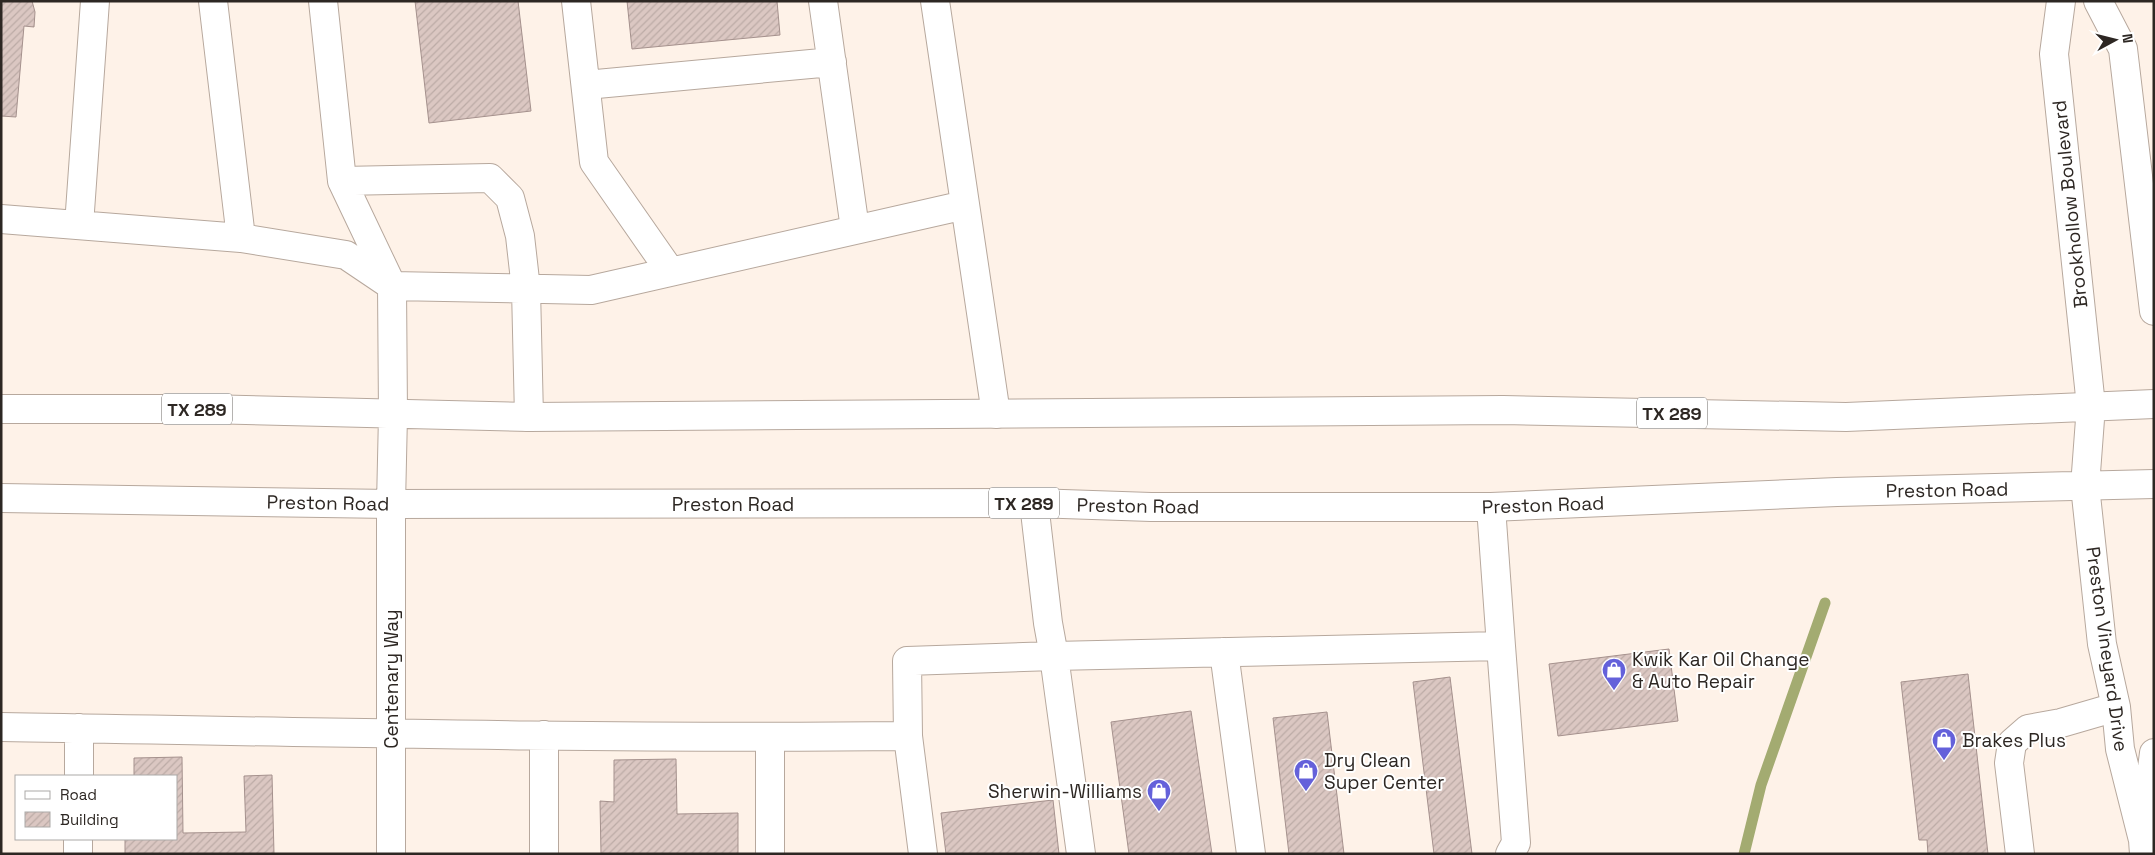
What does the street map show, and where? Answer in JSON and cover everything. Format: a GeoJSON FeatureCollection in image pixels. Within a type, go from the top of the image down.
{"type":"FeatureCollection","features":[{"type":"Feature","properties":{"kind":"main road"},"geometry":{"type":"LineString","coordinates":[[79,225],[95,1]]}},
{"type":"Feature","properties":{"kind":"main road"},"geometry":{"type":"LineString","coordinates":[[212,1],[241,238]]}},
{"type":"Feature","properties":{"kind":"main road"},"geometry":{"type":"LineString","coordinates":[[323,1],[342,181],[392,286]]}},
{"type":"Feature","properties":{"kind":"main road"},"geometry":{"type":"LineString","coordinates":[[576,1],[594,162],[670,271]]}},
{"type":"Feature","properties":{"kind":"main road"},"geometry":{"type":"LineString","coordinates":[[823,1],[855,229]]}},
{"type":"Feature","properties":{"kind":"main road"},"geometry":{"type":"LineString","coordinates":[[935,1],[996,414]]}},
{"type":"Feature","properties":{"kind":"main road","name":"Brookhollow Boulevard"},"geometry":{"type":"LineString","coordinates":[[2061,1],[2054,54],[2091,406],[2085,486]]}},
{"type":"Feature","properties":{"kind":"main road"},"geometry":{"type":"LineString","coordinates":[[2098,1],[2123,50],[2154,311]]}},
{"type":"Feature","properties":{"kind":"main road"},"geometry":{"type":"LineString","coordinates":[[586,85],[832,62]]}},
{"type":"Feature","properties":{"kind":"main road"},"geometry":{"type":"LineString","coordinates":[[342,181],[490,178],[510,198],[520,236],[526,289],[529,417]]}},
{"type":"Feature","properties":{"kind":"main road"},"geometry":{"type":"LineString","coordinates":[[1,219],[241,238],[346,255],[392,286],[591,290],[965,205]]}},
{"type":"Feature","properties":{"kind":"main road","name":"Centenary Way"},"geometry":{"type":"LineString","coordinates":[[392,286],[392,854]]}},
{"type":"Feature","properties":{"kind":"main road","name":"TX 289"},"geometry":{"type":"LineString","coordinates":[[1,409],[204,410],[529,417],[1503,410],[1846,417],[2154,404]]}},
{"type":"Feature","properties":{"kind":"main road","name":"Preston Road"},"geometry":{"type":"LineString","coordinates":[[1,498],[391,504],[1034,503],[1152,507],[1491,507],[1837,492],[2154,484]]}},
{"type":"Feature","properties":{"kind":"main road","name":"Preston Vineyard Drive"},"geometry":{"type":"LineString","coordinates":[[2085,486],[2102,644],[2116,707],[2120,749],[2143,847]]}},
{"type":"Feature","properties":{"kind":"main road"},"geometry":{"type":"LineString","coordinates":[[1034,503],[1048,624],[1082,854]]}},
{"type":"Feature","properties":{"kind":"main road"},"geometry":{"type":"LineString","coordinates":[[1491,507],[1516,843],[1510,854]]}},
{"type":"Feature","properties":{"kind":"main road"},"geometry":{"type":"LineString","coordinates":[[923,854],[908,736],[906,662],[1054,656],[1501,646]]}},
{"type":"Feature","properties":{"kind":"main road"},"geometry":{"type":"LineString","coordinates":[[1224,652],[1251,854]]}},
{"type":"Feature","properties":{"kind":"main road"},"geometry":{"type":"LineString","coordinates":[[2020,854],[2009,763],[2012,743],[2028,729],[2061,723],[2116,707]]}},
{"type":"Feature","properties":{"kind":"main road"},"geometry":{"type":"LineString","coordinates":[[1,727],[770,738],[908,736]]}},
{"type":"Feature","properties":{"kind":"main road"},"geometry":{"type":"LineString","coordinates":[[79,728],[79,775]]}},
{"type":"Feature","properties":{"kind":"main road"},"geometry":{"type":"LineString","coordinates":[[544,735],[544,854]]}},
{"type":"Feature","properties":{"kind":"main road"},"geometry":{"type":"LineString","coordinates":[[770,738],[770,854]]}},
{"type":"Feature","properties":{"kind":"main road","name":"Preston Vineyard Drive"},"geometry":{"type":"LineString","coordinates":[[2143,847],[2154,753]]}},
{"type":"Feature","properties":{"kind":"main road"},"geometry":{"type":"LineString","coordinates":[[78,840],[78,854]]}},
{"type":"Feature","properties":{"kind":"building"},"geometry":{"type":"Polygon","coordinates":[[[1,1],[32,1],[35,12],[34,27],[24,26],[16,117],[1,116],[1,1]]]}},
{"type":"Feature","properties":{"kind":"building"},"geometry":{"type":"Polygon","coordinates":[[[415,1],[518,1],[531,111],[429,123],[415,1]]]}},
{"type":"Feature","properties":{"kind":"building"},"geometry":{"type":"Polygon","coordinates":[[[627,1],[777,1],[780,35],[632,49],[627,1]]]}},
{"type":"Feature","properties":{"kind":"building"},"geometry":{"type":"Polygon","coordinates":[[[1669,649],[1678,721],[1558,736],[1549,664],[1669,649]]]}},
{"type":"Feature","properties":{"kind":"building","name":"Brakes Plus"},"geometry":{"type":"Polygon","coordinates":[[[1968,674],[1988,854],[1928,854],[1927,840],[1919,840],[1901,682],[1968,674]]]}},
{"type":"Feature","properties":{"kind":"building"},"geometry":{"type":"Polygon","coordinates":[[[1450,677],[1472,854],[1434,854],[1413,682],[1450,677]]]}},
{"type":"Feature","properties":{"kind":"building"},"geometry":{"type":"Polygon","coordinates":[[[1191,711],[1212,854],[1129,854],[1111,722],[1191,711]]]}},
{"type":"Feature","properties":{"kind":"building"},"geometry":{"type":"Polygon","coordinates":[[[1327,712],[1344,854],[1289,854],[1273,718],[1327,712]]]}},
{"type":"Feature","properties":{"kind":"building"},"geometry":{"type":"Polygon","coordinates":[[[182,757],[183,833],[246,832],[244,776],[272,775],[274,854],[125,854],[125,840],[178,840],[178,775],[134,775],[134,758],[182,757]]]}},
{"type":"Feature","properties":{"kind":"building"},"geometry":{"type":"Polygon","coordinates":[[[676,759],[677,814],[738,813],[738,854],[601,854],[600,801],[614,802],[614,760],[676,759]]]}},
{"type":"Feature","properties":{"kind":"building"},"geometry":{"type":"Polygon","coordinates":[[[1053,800],[1059,854],[946,854],[941,813],[1053,800]]]}},
{"type":"Feature","properties":{"kind":"waterway"},"geometry":{"type":"LineString","coordinates":[[1744,854],[1761,785],[1825,603]]}},
{"type":"Feature","properties":{"kind":"place","name":"Kwik Kar Oil Change & Auto Repair"},"geometry":{"type":"Point","coordinates":[1614,691]}},
{"type":"Feature","properties":{"kind":"place","name":"Brakes Plus"},"geometry":{"type":"Point","coordinates":[1944,761]}},
{"type":"Feature","properties":{"kind":"place","name":"Dry Clean Super Center"},"geometry":{"type":"Point","coordinates":[1306,792]}},
{"type":"Feature","properties":{"kind":"place","name":"Sherwin-Williams"},"geometry":{"type":"Point","coordinates":[1159,812]}}]}
